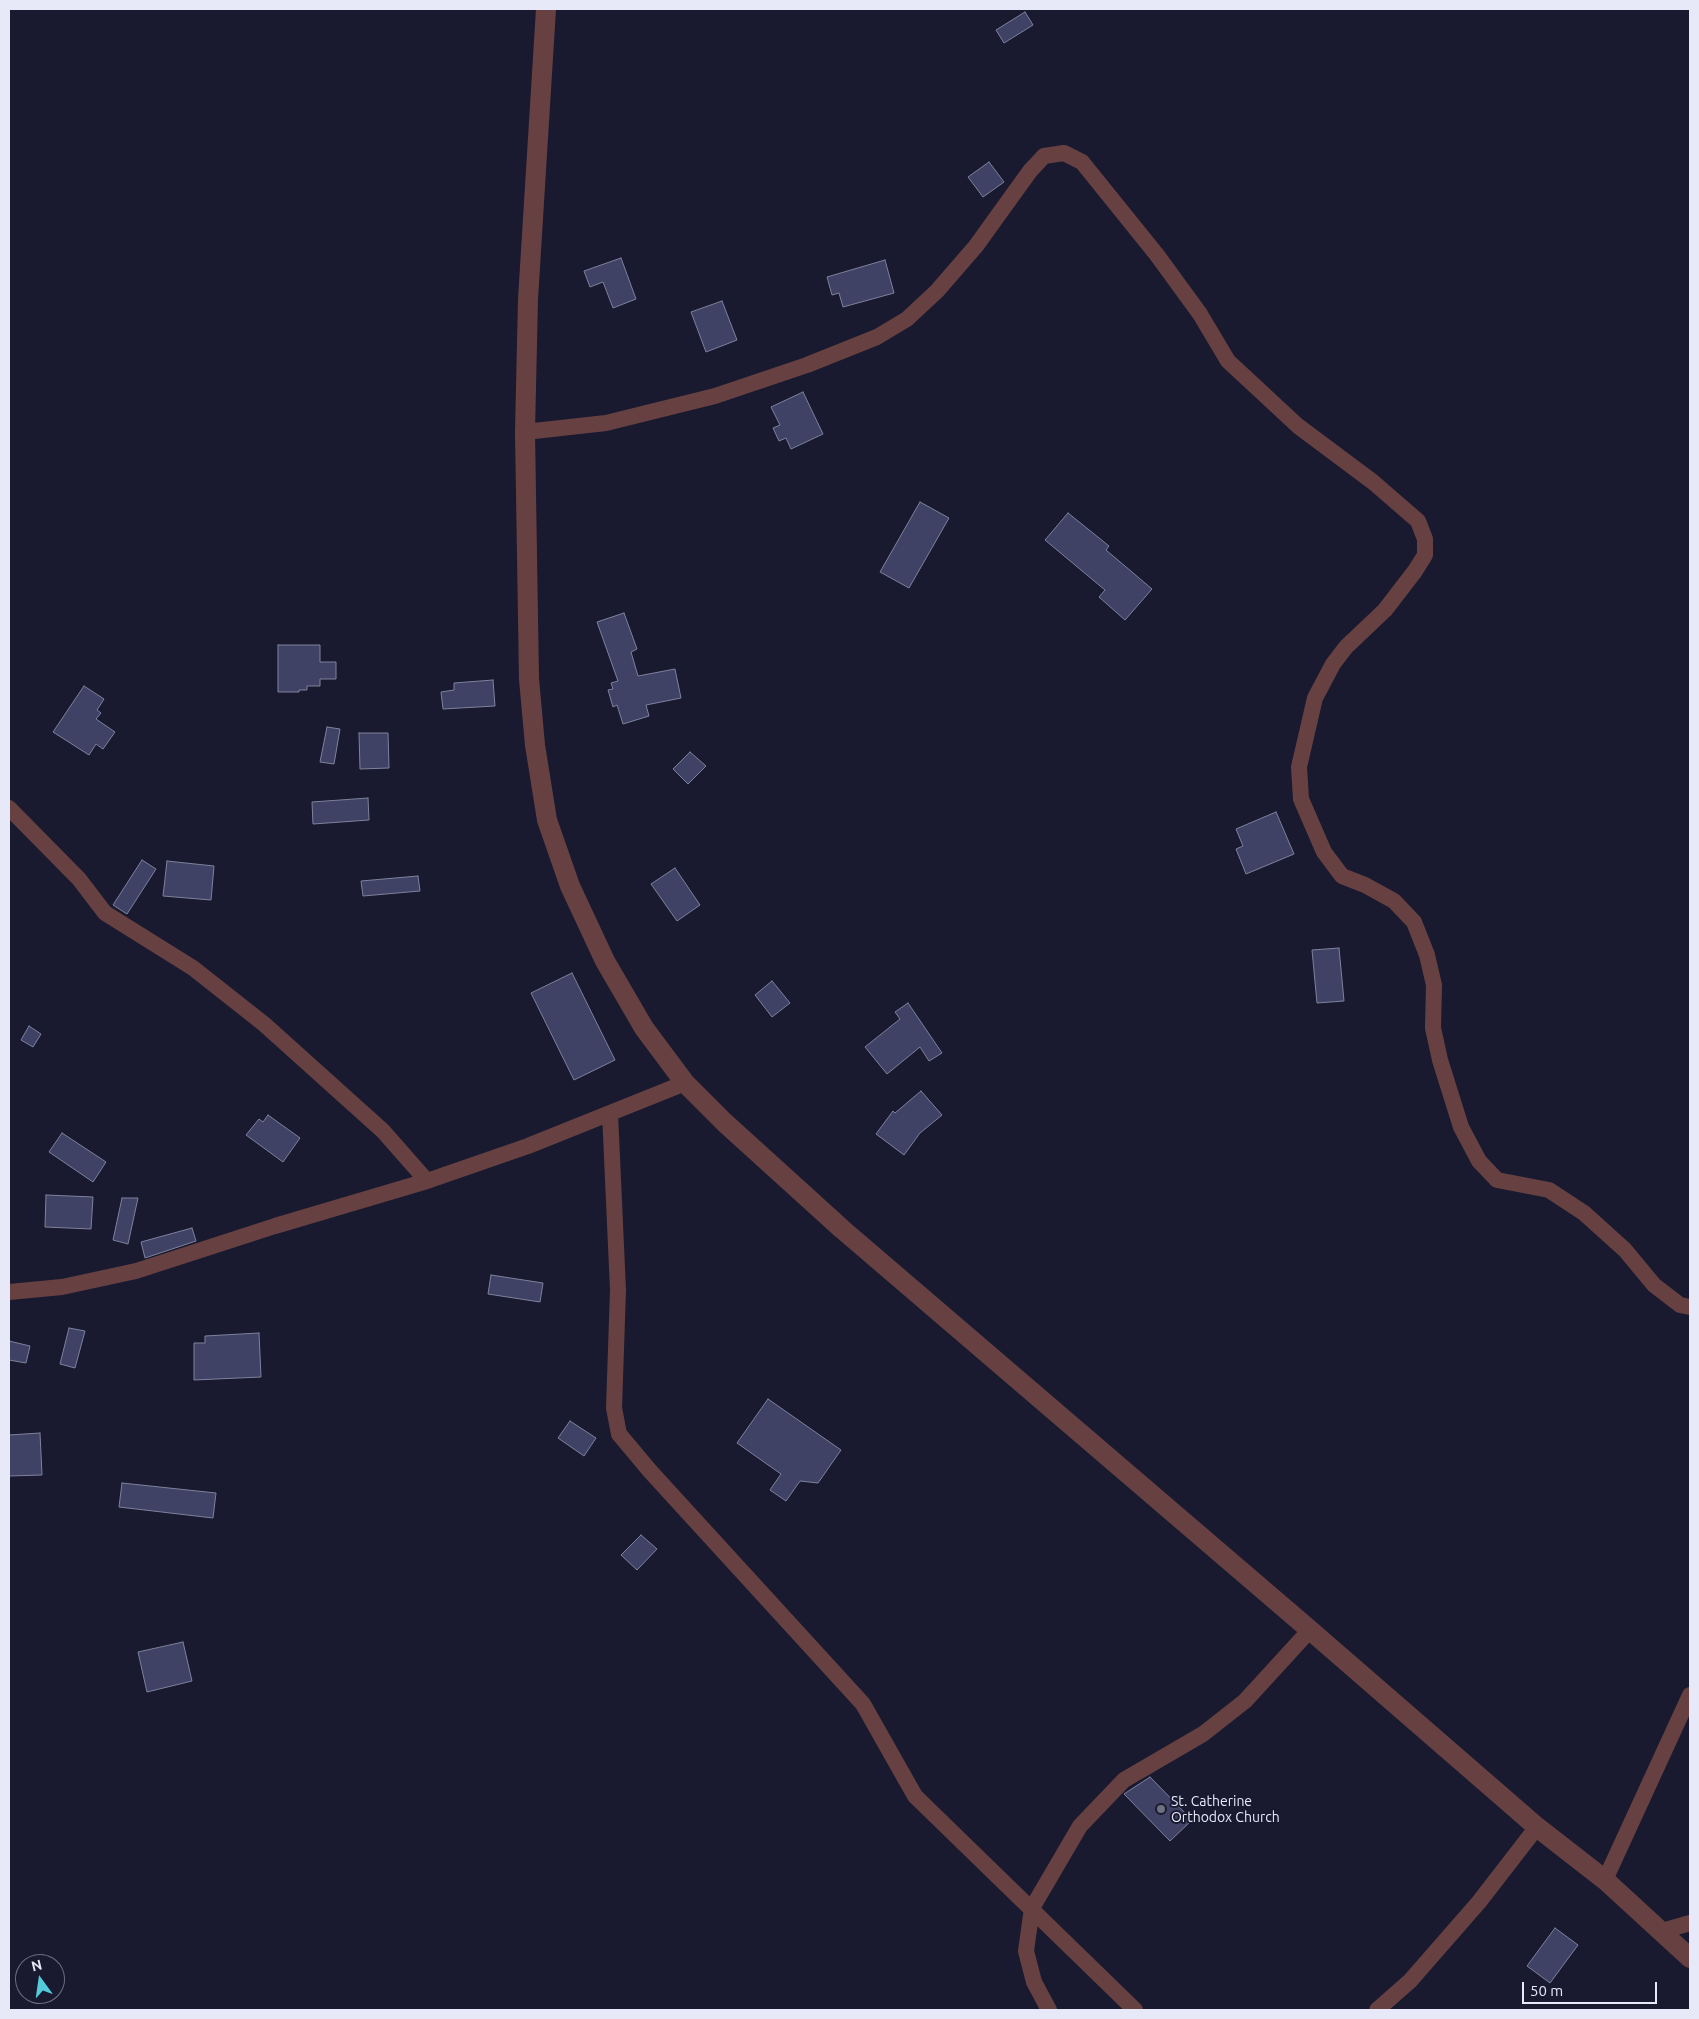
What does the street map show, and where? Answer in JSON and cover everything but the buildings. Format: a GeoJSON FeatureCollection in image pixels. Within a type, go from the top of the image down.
{"type":"FeatureCollection","features":[{"type":"Feature","properties":{"kind":"street"},"geometry":{"type":"LineString","coordinates":[[546,9],[528,299],[525,432],[529,679],[535,745],[547,820],[570,886],[605,961],[644,1028],[685,1083],[842,1229],[1537,1827],[1605,1880],[1690,1958]]}},
{"type":"Feature","properties":{"kind":"street"},"geometry":{"type":"LineString","coordinates":[[525,432],[606,422],[715,396],[877,337],[907,319],[937,291],[976,246],[1030,171],[1044,156],[1064,153],[1082,162],[1157,255],[1200,314],[1228,361],[1298,426],[1373,482],[1418,522],[1425,539],[1425,555],[1416,571],[1385,610],[1346,647],[1333,664],[1315,698],[1298,767],[1301,800],[1324,852],[1342,876],[1365,885],[1394,901],[1414,922],[1427,955],[1434,985],[1433,1028],[1440,1060],[1461,1127],[1479,1161],[1497,1180],[1550,1190],[1584,1212],[1625,1250],[1654,1285],[1680,1306],[1690,1307]]}},
{"type":"Feature","properties":{"kind":"street"},"geometry":{"type":"LineString","coordinates":[[9,808],[79,879],[105,913],[193,968],[264,1024],[383,1131],[427,1181]]}},
{"type":"Feature","properties":{"kind":"street"},"geometry":{"type":"LineString","coordinates":[[9,1292],[62,1287],[136,1271],[275,1226],[427,1181],[528,1146],[685,1083]]}},
{"type":"Feature","properties":{"kind":"street"},"geometry":{"type":"LineString","coordinates":[[610,1113],[618,1290],[614,1408],[619,1434],[650,1471],[863,1704],[915,1796],[1135,2010]]}},
{"type":"Feature","properties":{"kind":"street"},"geometry":{"type":"LineString","coordinates":[[1049,2010],[1034,1982],[1026,1951],[1032,1908],[1080,1826],[1124,1780],[1203,1734],[1245,1701],[1310,1630]]}},
{"type":"Feature","properties":{"kind":"street"},"geometry":{"type":"LineString","coordinates":[[1605,1880],[1690,1695]]}},
{"type":"Feature","properties":{"kind":"street"},"geometry":{"type":"LineString","coordinates":[[1377,2010],[1410,1981],[1479,1902],[1537,1827]]}},
{"type":"Feature","properties":{"kind":"street"},"geometry":{"type":"LineString","coordinates":[[1662,1931],[1690,1923]]}},
{"type":"Feature","properties":{"kind":"place","name":"St. Catherine Orthodox Church"},"geometry":{"type":"Point","coordinates":[1161,1809]}}]}
